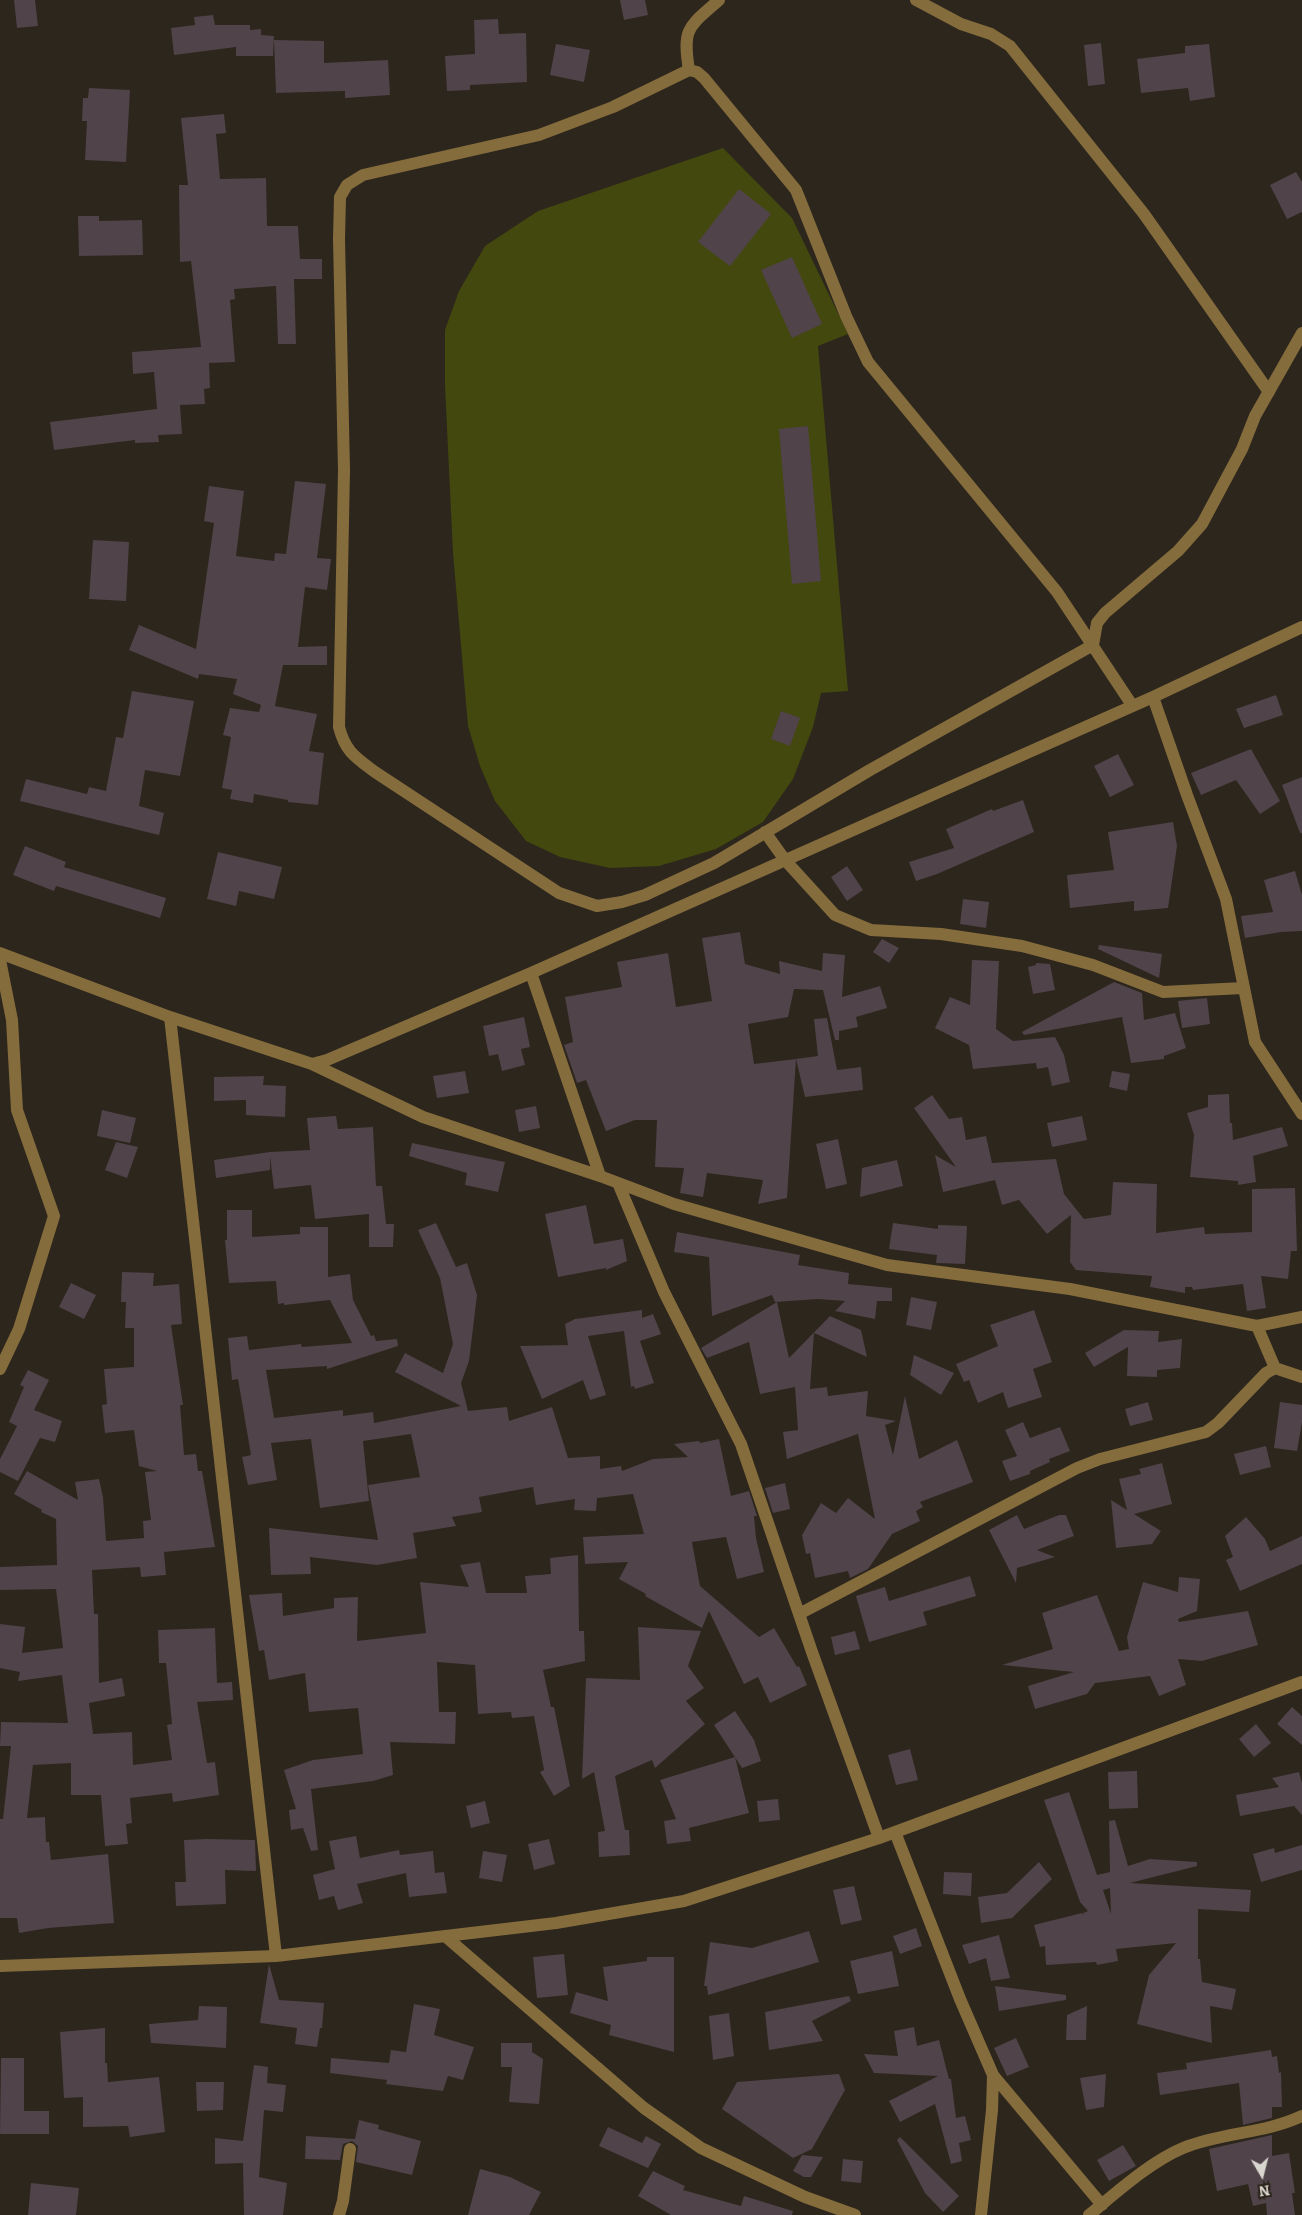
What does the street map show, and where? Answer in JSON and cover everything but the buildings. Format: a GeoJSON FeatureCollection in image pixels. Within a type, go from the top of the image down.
{"type":"FeatureCollection","features":[{"type":"Feature","properties":{"kind":"street"},"geometry":{"type":"LineString","coordinates":[[688,70],[685,40],[688,28],[719,0]]}},
{"type":"Feature","properties":{"kind":"street"},"geometry":{"type":"LineString","coordinates":[[916,0],[961,24],[985,31],[1010,46],[1144,214],[1269,392]]}},
{"type":"Feature","properties":{"kind":"street"},"geometry":{"type":"LineString","coordinates":[[1093,645],[870,770],[714,863],[645,895],[597,906],[559,893],[356,758],[344,745],[338,727],[344,470],[339,239],[340,197],[348,185],[363,175],[539,135],[613,107],[688,70],[697,72],[704,78],[796,190],[846,316],[868,362],[1057,592],[1093,645],[1132,705]]}},
{"type":"Feature","properties":{"kind":"street"},"geometry":{"type":"LineString","coordinates":[[1093,645],[1097,623],[1105,613],[1178,551],[1202,524],[1242,449],[1255,416],[1302,333]]}},
{"type":"Feature","properties":{"kind":"street"},"geometry":{"type":"LineString","coordinates":[[312,1064],[327,1060],[531,973],[1153,697],[1302,627]]}},
{"type":"Feature","properties":{"kind":"street"},"geometry":{"type":"LineString","coordinates":[[1153,697],[1226,899],[1255,1042],[1302,1114]]}},
{"type":"Feature","properties":{"kind":"street"},"geometry":{"type":"LineString","coordinates":[[765,832],[785,860],[835,915],[871,930],[941,934],[1022,946],[1093,965],[1163,992],[1243,988]]}},
{"type":"Feature","properties":{"kind":"street"},"geometry":{"type":"LineString","coordinates":[[0,953],[170,1017],[312,1064],[423,1117],[600,1176],[674,1204],[887,1265],[1070,1290],[1257,1326],[1302,1317]]}},
{"type":"Feature","properties":{"kind":"street"},"geometry":{"type":"LineString","coordinates":[[0,960],[12,1020],[17,1110],[54,1216],[18,1329],[0,1369]]}},
{"type":"Feature","properties":{"kind":"street"},"geometry":{"type":"LineString","coordinates":[[531,973],[600,1176]]}},
{"type":"Feature","properties":{"kind":"street"},"geometry":{"type":"LineString","coordinates":[[170,1017],[276,1956]]}},
{"type":"Feature","properties":{"kind":"street"},"geometry":{"type":"LineString","coordinates":[[618,1183],[664,1292],[741,1444],[879,1838]]}},
{"type":"Feature","properties":{"kind":"street"},"geometry":{"type":"LineString","coordinates":[[1257,1326],[1275,1368]]}},
{"type":"Feature","properties":{"kind":"street"},"geometry":{"type":"LineString","coordinates":[[799,1614],[1077,1468],[1100,1459],[1206,1432],[1218,1424],[1266,1373],[1275,1368],[1302,1377]]}},
{"type":"Feature","properties":{"kind":"street"},"geometry":{"type":"LineString","coordinates":[[0,1966],[276,1956],[556,1923],[684,1901],[879,1838],[1302,1682]]}},
{"type":"Feature","properties":{"kind":"street"},"geometry":{"type":"LineString","coordinates":[[895,1832],[960,1999],[993,2075],[1102,2205]]}},
{"type":"Feature","properties":{"kind":"street"},"geometry":{"type":"LineString","coordinates":[[445,1936],[644,2108],[701,2148],[805,2197],[855,2215]]}},
{"type":"Feature","properties":{"kind":"street"},"geometry":{"type":"LineString","coordinates":[[981,2215],[992,2110],[993,2075]]}},
{"type":"Feature","properties":{"kind":"street"},"geometry":{"type":"LineString","coordinates":[[1090,2215],[1160,2160],[1184,2148],[1282,2125],[1302,2116]]}},
{"type":"Feature","properties":{"kind":"street"},"geometry":{"type":"LineString","coordinates":[[339,2215],[344,2201],[350,2149]]}},
{"type":"Feature","properties":{"kind":"green space"},"geometry":{"type":"Polygon","coordinates":[[[723,148],[792,218],[848,334],[818,346],[848,691],[821,693],[813,727],[793,779],[763,822],[716,849],[659,866],[610,868],[560,857],[526,841],[495,801],[480,766],[468,726],[453,553],[445,386],[445,330],[459,291],[485,246],[538,211],[723,148]]]}}]}
